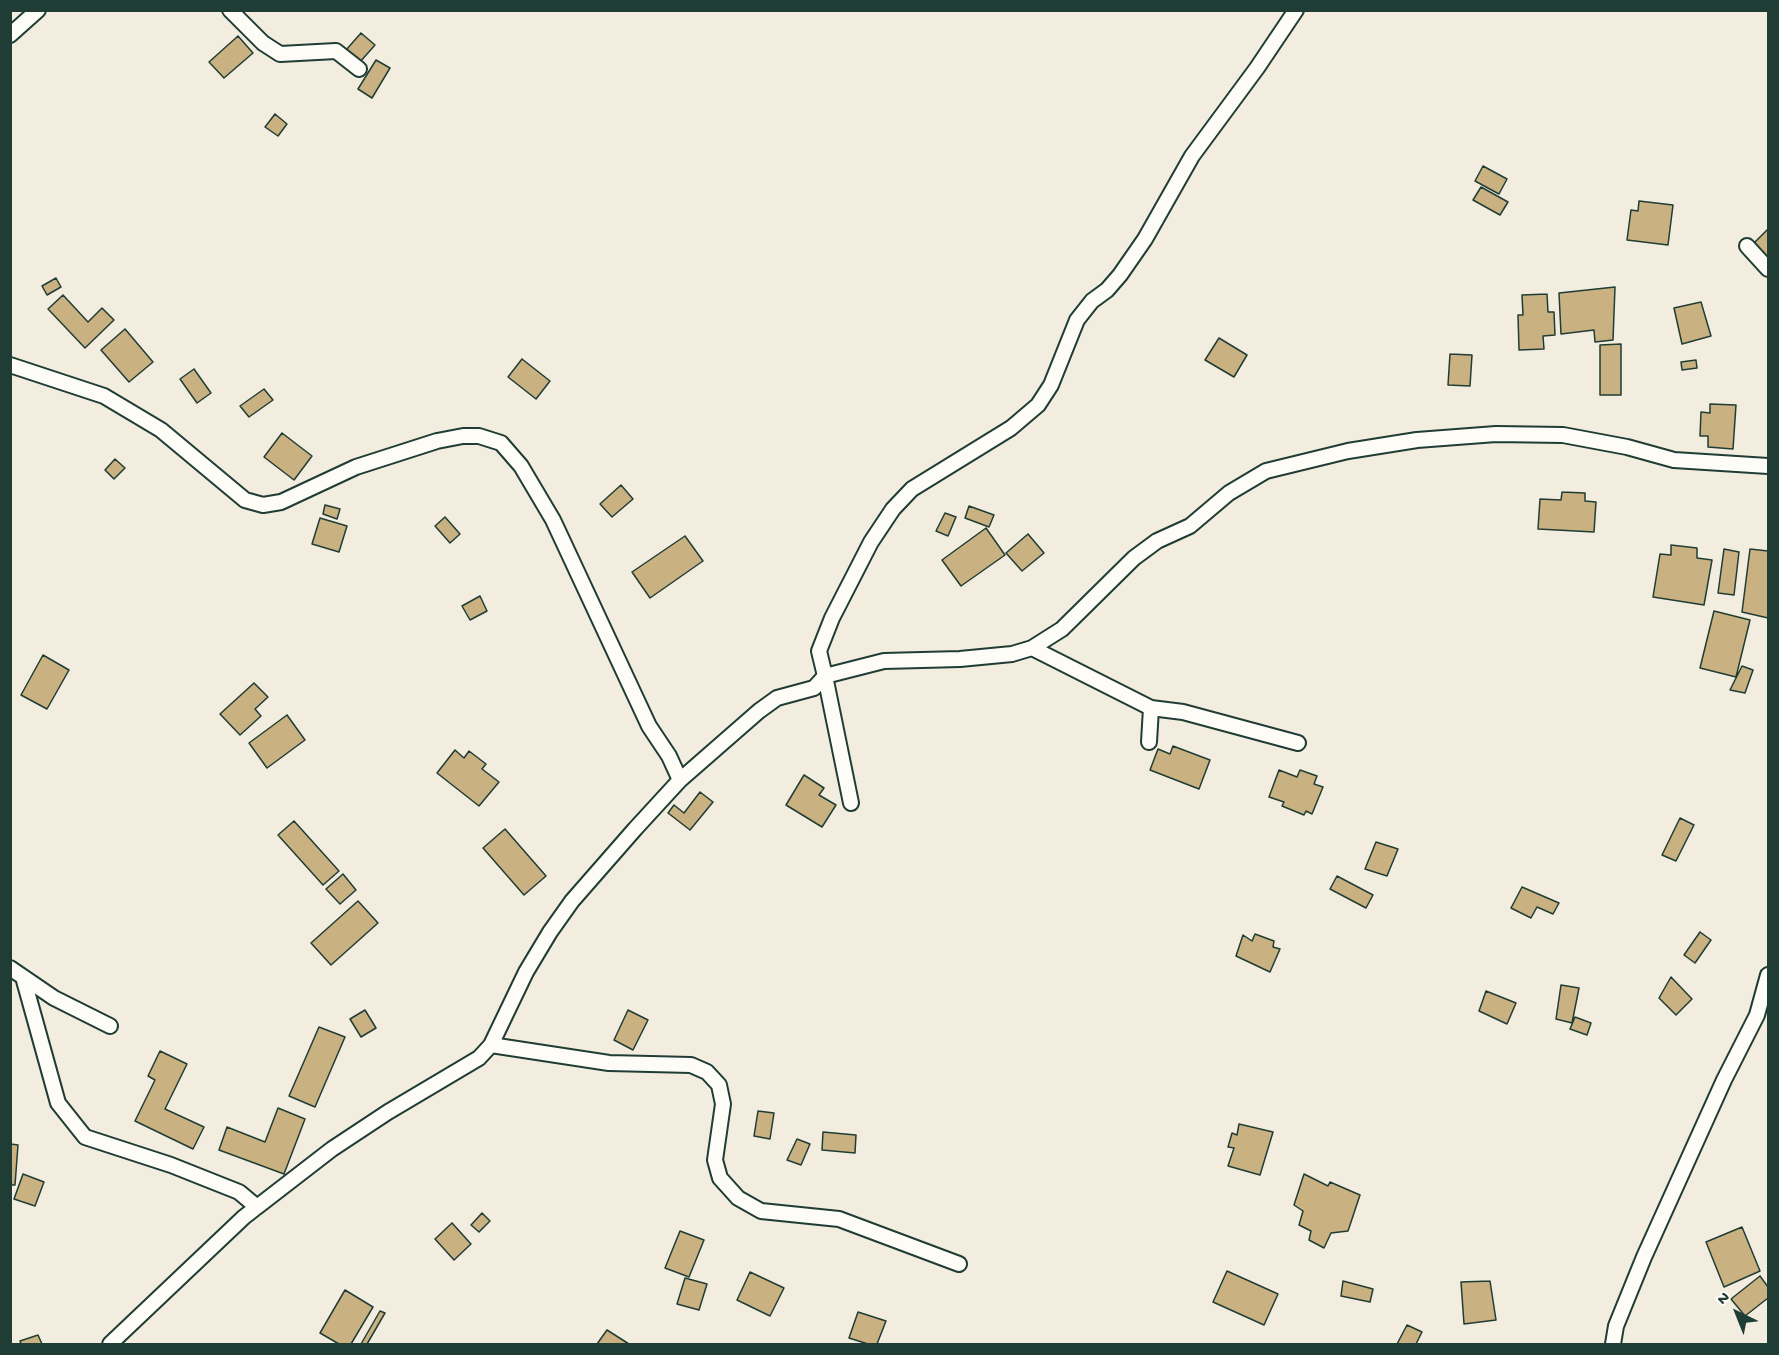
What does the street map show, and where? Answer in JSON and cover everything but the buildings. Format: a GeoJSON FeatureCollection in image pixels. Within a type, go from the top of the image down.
{"type":"FeatureCollection","features":[{"type":"Feature","properties":{"kind":"street"},"geometry":{"type":"LineString","coordinates":[[10,35],[38,10]]}},
{"type":"Feature","properties":{"kind":"street"},"geometry":{"type":"LineString","coordinates":[[230,10],[262,43],[280,54],[336,51],[359,69]]}},
{"type":"Feature","properties":{"kind":"street"},"geometry":{"type":"LineString","coordinates":[[851,803],[819,651],[832,618],[871,542],[894,509],[912,489],[1011,428],[1038,405],[1051,385],[1077,320],[1092,301],[1107,290],[1120,275],[1144,239],[1192,156],[1257,68],[1296,10]]}},
{"type":"Feature","properties":{"kind":"street"},"geometry":{"type":"LineString","coordinates":[[1747,246],[1768,269]]}},
{"type":"Feature","properties":{"kind":"street"},"geometry":{"type":"LineString","coordinates":[[10,365],[104,396],[161,430],[245,500],[262,505],[281,502],[356,467],[437,441],[463,436],[479,436],[501,443],[521,466],[553,520],[650,726],[669,756],[680,780]]}},
{"type":"Feature","properties":{"kind":"street"},"geometry":{"type":"LineString","coordinates":[[110,1344],[205,1252],[257,1207],[332,1149],[388,1112],[479,1058],[490,1045],[526,972],[572,901],[680,780],[777,698],[814,688],[825,676],[884,661],[960,659],[1012,654],[1032,648],[1062,629],[1091,604],[1134,558],[1157,541],[1190,526],[1229,493],[1266,471],[1338,453],[1417,440],[1496,434],[1563,435],[1627,447],[1674,460],[1768,466]]}},
{"type":"Feature","properties":{"kind":"street"},"geometry":{"type":"LineString","coordinates":[[1032,648],[1151,708],[1183,712],[1298,743]]}},
{"type":"Feature","properties":{"kind":"street"},"geometry":{"type":"LineString","coordinates":[[1149,742],[1151,708]]}},
{"type":"Feature","properties":{"kind":"street"},"geometry":{"type":"LineString","coordinates":[[10,968],[54,999],[110,1026]]}},
{"type":"Feature","properties":{"kind":"street"},"geometry":{"type":"LineString","coordinates":[[1613,1344],[1616,1326],[1644,1257],[1724,1080],[1757,1015],[1768,975]]}},
{"type":"Feature","properties":{"kind":"street"},"geometry":{"type":"LineString","coordinates":[[23,977],[58,1103],[85,1137],[171,1165],[239,1192],[257,1207]]}},
{"type":"Feature","properties":{"kind":"street"},"geometry":{"type":"LineString","coordinates":[[490,1045],[609,1063],[691,1065],[707,1072],[719,1085],[723,1104],[715,1160],[720,1178],[738,1198],[761,1211],[839,1219],[959,1264]]}}]}
